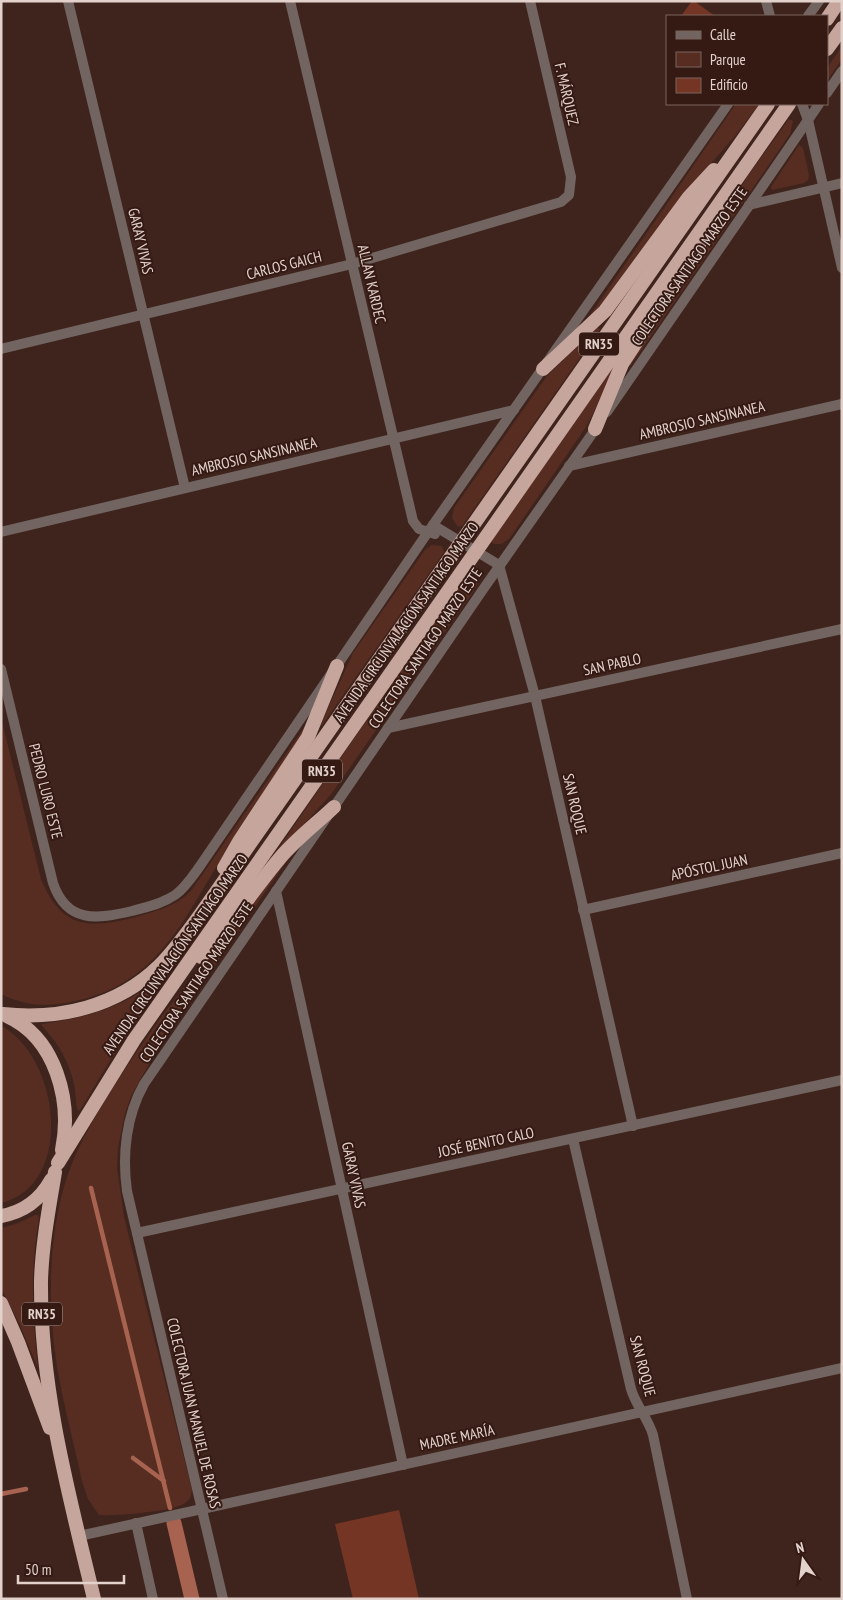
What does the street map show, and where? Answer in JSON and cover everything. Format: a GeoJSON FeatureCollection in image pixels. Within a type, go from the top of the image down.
{"type":"FeatureCollection","features":[{"type":"Feature","properties":{"kind":"highway"},"geometry":{"type":"LineString","coordinates":[[828,18],[839,1]]}},
{"type":"Feature","properties":{"kind":"highway"},"geometry":{"type":"LineString","coordinates":[[828,48],[842,28]]}},
{"type":"Feature","properties":{"kind":"highway","name":"AVENIDA CIRCUNVALACIÓN SANTIAGO MARZO"},"geometry":{"type":"LineString","coordinates":[[2,1014],[39,1016],[96,1005],[119,996],[140,982],[176,947],[767,105]]}},
{"type":"Feature","properties":{"kind":"highway","name":"AVENIDA CIRCUNVALACIÓN SANTIAGO MARZO"},"geometry":{"type":"LineString","coordinates":[[56,1167],[117,1066],[167,992],[788,105]]}},
{"type":"Feature","properties":{"kind":"highway"},"geometry":{"type":"LineString","coordinates":[[543,369],[605,311],[700,183],[738,146]]}},
{"type":"Feature","properties":{"kind":"highway"},"geometry":{"type":"LineString","coordinates":[[595,429],[622,364],[688,265],[734,182]]}},
{"type":"Feature","properties":{"kind":"highway"},"geometry":{"type":"LineString","coordinates":[[200,915],[236,847],[308,737],[337,666]]}},
{"type":"Feature","properties":{"kind":"highway"},"geometry":{"type":"LineString","coordinates":[[167,992],[220,935],[286,851],[334,808]]}},
{"type":"Feature","properties":{"kind":"highway","name":"RN35"},"geometry":{"type":"LineString","coordinates":[[2,1014],[18,1021],[31,1031],[47,1052],[62,1091],[65,1112],[64,1141],[56,1167],[43,1252],[41,1296],[44,1346],[60,1455],[94,1599]]}},
{"type":"Feature","properties":{"kind":"highway","name":"RN35"},"geometry":{"type":"LineString","coordinates":[[1,1216],[14,1213],[32,1204],[45,1189],[56,1167]]}},
{"type":"Feature","properties":{"kind":"highway","name":"RN35"},"geometry":{"type":"LineString","coordinates":[[1,1303],[7,1323],[60,1455]]}},
{"type":"Feature","properties":{"kind":"street","name":"GARAY VIVAS"},"geometry":{"type":"LineString","coordinates":[[68,1],[185,488]]}},
{"type":"Feature","properties":{"kind":"street","name":"ALLAN KARDEC"},"geometry":{"type":"LineString","coordinates":[[290,1],[413,521],[419,529],[430,528]]}},
{"type":"Feature","properties":{"kind":"street","name":"F. MÁRQUEZ"},"geometry":{"type":"LineString","coordinates":[[530,1],[571,177],[569,195]]}},
{"type":"Feature","properties":{"kind":"street"},"geometry":{"type":"LineString","coordinates":[[766,1],[770,15]]}},
{"type":"Feature","properties":{"kind":"street"},"geometry":{"type":"LineString","coordinates":[[809,15],[819,1]]}},
{"type":"Feature","properties":{"kind":"street"},"geometry":{"type":"LineString","coordinates":[[828,91],[842,71]]}},
{"type":"Feature","properties":{"kind":"street"},"geometry":{"type":"LineString","coordinates":[[337,666],[430,528],[727,105]]}},
{"type":"Feature","properties":{"kind":"street"},"geometry":{"type":"LineString","coordinates":[[802,105],[808,120],[842,268]]}},
{"type":"Feature","properties":{"kind":"street","name":"COLECTORA SANTIAGO MARZO ESTE"},"geometry":{"type":"LineString","coordinates":[[137,1233],[127,1191],[124,1166],[126,1142],[136,1101],[144,1084],[499,565],[818,105]]}},
{"type":"Feature","properties":{"kind":"street"},"geometry":{"type":"LineString","coordinates":[[749,205],[842,183]]}},
{"type":"Feature","properties":{"kind":"street","name":"CARLOS GAICH"},"geometry":{"type":"LineString","coordinates":[[1,349],[352,264],[550,207],[561,202],[569,195]]}},
{"type":"Feature","properties":{"kind":"street","name":"AMBROSIO SANSINANEA"},"geometry":{"type":"LineString","coordinates":[[569,466],[842,404]]}},
{"type":"Feature","properties":{"kind":"street","name":"AMBROSIO SANSINANEA"},"geometry":{"type":"LineString","coordinates":[[1,532],[514,410]]}},
{"type":"Feature","properties":{"kind":"street"},"geometry":{"type":"LineString","coordinates":[[430,528],[461,542],[499,565]]}},
{"type":"Feature","properties":{"kind":"street","name":"SAN ROQUE"},"geometry":{"type":"LineString","coordinates":[[499,565],[534,696],[633,1126]]}},
{"type":"Feature","properties":{"kind":"street","name":"SAN PABLO"},"geometry":{"type":"LineString","coordinates":[[388,728],[842,630]]}},
{"type":"Feature","properties":{"kind":"street","name":"PEDRO LURO ESTE"},"geometry":{"type":"LineString","coordinates":[[1,669],[53,882],[62,901],[75,912],[92,917],[110,916],[158,904],[181,890],[200,866],[337,666]]}},
{"type":"Feature","properties":{"kind":"street","name":"APÓSTOL JUAN"},"geometry":{"type":"LineString","coordinates":[[584,910],[842,853]]}},
{"type":"Feature","properties":{"kind":"street","name":"GARAY VIVAS"},"geometry":{"type":"LineString","coordinates":[[276,892],[403,1464]]}},
{"type":"Feature","properties":{"kind":"street","name":"JOSÉ BENITO CALO"},"geometry":{"type":"LineString","coordinates":[[137,1233],[842,1080]]}},
{"type":"Feature","properties":{"kind":"street","name":"SAN ROQUE"},"geometry":{"type":"LineString","coordinates":[[573,1139],[631,1389],[635,1401],[649,1423],[653,1435],[687,1599]]}},
{"type":"Feature","properties":{"kind":"street","name":"COLECTORA JUAN MANUEL DE ROSAS"},"geometry":{"type":"LineString","coordinates":[[137,1233],[223,1599]]}},
{"type":"Feature","properties":{"kind":"street","name":"MADRE MARÍA"},"geometry":{"type":"LineString","coordinates":[[79,1536],[842,1368]]}},
{"type":"Feature","properties":{"kind":"street"},"geometry":{"type":"LineString","coordinates":[[136,1523],[153,1599]]}},
{"type":"Feature","properties":{"kind":"green space"},"geometry":{"type":"Polygon","coordinates":[[[842,46],[842,59],[828,80],[828,67],[842,46]]]}},
{"type":"Feature","properties":{"kind":"green space"},"geometry":{"type":"Polygon","coordinates":[[[735,105],[758,105],[735,136],[683,195],[610,298],[586,321],[735,105]]]}},
{"type":"Feature","properties":{"kind":"green space"},"geometry":{"type":"Polygon","coordinates":[[[789,119],[793,121],[790,134],[631,365],[629,365],[700,258],[747,177],[789,119]]]}},
{"type":"Feature","properties":{"kind":"green space"},"geometry":{"type":"Polygon","coordinates":[[[799,145],[803,148],[809,175],[808,180],[804,183],[772,190],[771,187],[799,145]]]}},
{"type":"Feature","properties":{"kind":"green space"},"geometry":{"type":"Polygon","coordinates":[[[597,327],[600,329],[462,526],[458,527],[452,518],[454,508],[547,376],[597,327]]]}},
{"type":"Feature","properties":{"kind":"green space"},"geometry":{"type":"Polygon","coordinates":[[[618,358],[620,360],[586,427],[509,539],[501,544],[494,544],[491,541],[618,358]]]}},
{"type":"Feature","properties":{"kind":"green space"},"geometry":{"type":"Polygon","coordinates":[[[432,545],[442,546],[444,552],[320,726],[353,653],[425,550],[432,545]]]}},
{"type":"Feature","properties":{"kind":"green space"},"geometry":{"type":"Polygon","coordinates":[[[473,566],[478,569],[479,574],[477,586],[332,793],[278,853],[276,852],[473,566]]]}},
{"type":"Feature","properties":{"kind":"green space"},"geometry":{"type":"Polygon","coordinates":[[[1,718],[41,879],[49,896],[59,909],[69,917],[80,922],[93,924],[122,920],[160,909],[173,904],[191,891],[308,722],[310,723],[229,846],[184,920],[151,962],[130,979],[105,992],[75,1001],[38,1005],[29,1004],[1,994],[1,718]]]}},
{"type":"Feature","properties":{"kind":"green space"},"geometry":{"type":"Polygon","coordinates":[[[284,860],[286,862],[161,1043],[131,1096],[125,1113],[118,1148],[117,1168],[124,1217],[192,1490],[187,1502],[168,1509],[130,1514],[99,1515],[88,1499],[82,1481],[56,1362],[51,1304],[51,1267],[55,1230],[62,1194],[72,1164],[84,1138],[120,1077],[158,1021],[284,860]]]}},
{"type":"Feature","properties":{"kind":"green space"},"geometry":{"type":"Polygon","coordinates":[[[179,958],[78,1111],[74,1084],[66,1060],[42,1024],[100,1011],[134,996],[149,986],[179,958]]]}},
{"type":"Feature","properties":{"kind":"green space"},"geometry":{"type":"Polygon","coordinates":[[[1,1026],[21,1041],[36,1064],[46,1090],[51,1119],[49,1147],[41,1172],[25,1191],[1,1203],[1,1026]]]}},
{"type":"Feature","properties":{"kind":"green space"},"geometry":{"type":"Polygon","coordinates":[[[38,1215],[39,1218],[33,1274],[34,1330],[38,1368],[19,1323],[1,1288],[1,1228],[16,1224],[38,1215]]]}},
{"type":"Feature","properties":{"kind":"building"},"geometry":{"type":"Polygon","coordinates":[[[692,1],[694,1],[714,15],[682,15],[692,1]]]}},
{"type":"Feature","properties":{"kind":"building"},"geometry":{"type":"Polygon","coordinates":[[[399,1510],[419,1599],[353,1599],[335,1524],[399,1510]]]}},
{"type":"Feature","properties":{"kind":"waterway"},"geometry":{"type":"LineString","coordinates":[[91,1188],[170,1508]]}},
{"type":"Feature","properties":{"kind":"waterway"},"geometry":{"type":"LineString","coordinates":[[133,1458],[164,1481]]}},
{"type":"Feature","properties":{"kind":"waterway"},"geometry":{"type":"LineString","coordinates":[[1,1494],[26,1489]]}},
{"type":"Feature","properties":{"kind":"waterway"},"geometry":{"type":"LineString","coordinates":[[174,1523],[192,1599]]}}]}
